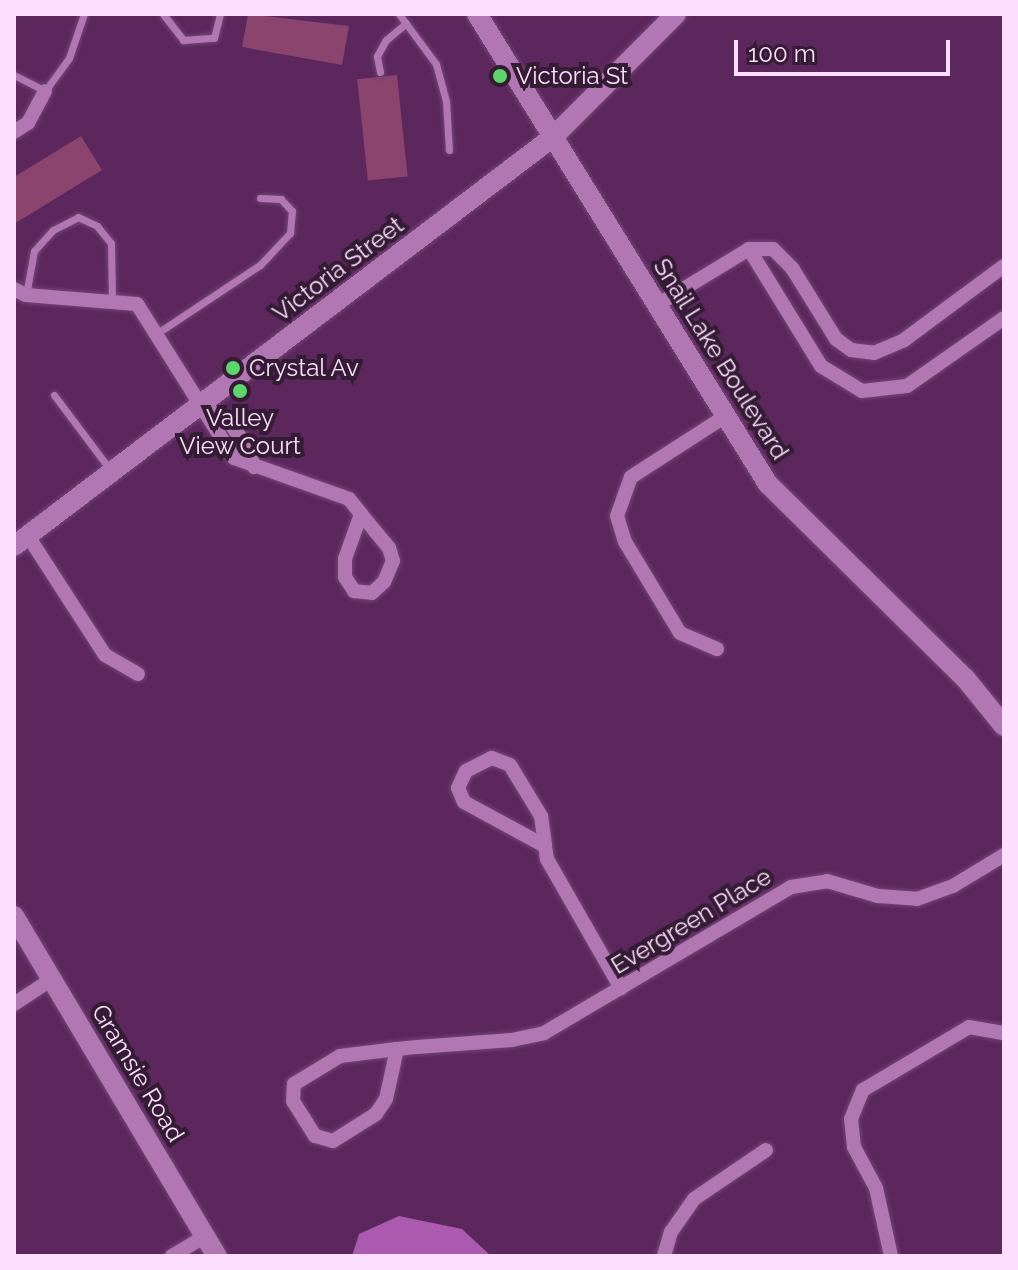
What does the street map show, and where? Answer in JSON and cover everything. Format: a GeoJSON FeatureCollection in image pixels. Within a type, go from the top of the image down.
{"type":"FeatureCollection","features":[{"type":"Feature","properties":{"kind":"street","name":"Snail Lake Boulevard"},"geometry":{"type":"LineString","coordinates":[[477,14],[768,484],[1000,712]]}},
{"type":"Feature","properties":{"kind":"street","name":"Victoria Street"},"geometry":{"type":"LineString","coordinates":[[21,541],[553,137],[676,14]]}},
{"type":"Feature","properties":{"kind":"street"},"geometry":{"type":"LineString","coordinates":[[14,132],[28,123],[45,91]]}},
{"type":"Feature","properties":{"kind":"street"},"geometry":{"type":"LineString","coordinates":[[657,305],[749,249],[762,246],[781,255],[836,339],[863,353],[895,346],[1004,266]]}},
{"type":"Feature","properties":{"kind":"street"},"geometry":{"type":"LineString","coordinates":[[749,249],[821,366],[862,391],[907,386],[1004,318]]}},
{"type":"Feature","properties":{"kind":"street"},"geometry":{"type":"LineString","coordinates":[[20,292],[133,301],[159,332],[234,458],[254,467],[333,490],[361,514],[389,548],[393,561],[384,582],[372,593],[354,591],[345,577],[345,559],[361,514]]}},
{"type":"Feature","properties":{"kind":"street"},"geometry":{"type":"LineString","coordinates":[[717,649],[680,633],[625,542],[617,516],[631,477],[724,417]]}},
{"type":"Feature","properties":{"kind":"street"},"geometry":{"type":"LineString","coordinates":[[21,541],[105,655],[138,674]]}},
{"type":"Feature","properties":{"kind":"street"},"geometry":{"type":"LineString","coordinates":[[545,846],[464,802],[458,788],[466,771],[492,758],[510,765],[541,816],[547,859],[621,988]]}},
{"type":"Feature","properties":{"kind":"street","name":"Evergreen Place"},"geometry":{"type":"LineString","coordinates":[[397,1049],[386,1099],[376,1114],[333,1141],[315,1136],[293,1101],[294,1084],[340,1056],[397,1049],[525,1038],[562,1024],[791,887],[827,881],[878,896],[917,899],[953,886],[1004,855]]}},
{"type":"Feature","properties":{"kind":"street","name":"Gramsie Road"},"geometry":{"type":"LineString","coordinates":[[14,916],[217,1256]]}},
{"type":"Feature","properties":{"kind":"street"},"geometry":{"type":"LineString","coordinates":[[14,1004],[52,979]]}},
{"type":"Feature","properties":{"kind":"street"},"geometry":{"type":"LineString","coordinates":[[891,1256],[876,1188],[854,1147],[851,1119],[863,1090],[969,1027],[1004,1033]]}},
{"type":"Feature","properties":{"kind":"street"},"geometry":{"type":"LineString","coordinates":[[664,1256],[671,1232],[694,1199],[766,1150]]}},
{"type":"Feature","properties":{"kind":"street"},"geometry":{"type":"LineString","coordinates":[[172,1256],[205,1236]]}},
{"type":"Feature","properties":{"kind":"lane"},"geometry":{"type":"LineString","coordinates":[[14,75],[45,91],[69,58],[84,14]]}},
{"type":"Feature","properties":{"kind":"lane"},"geometry":{"type":"LineString","coordinates":[[163,14],[183,40],[214,38],[220,14]]}},
{"type":"Feature","properties":{"kind":"lane"},"geometry":{"type":"LineString","coordinates":[[399,14],[436,64],[446,101],[449,150]]}},
{"type":"Feature","properties":{"kind":"lane"},"geometry":{"type":"LineString","coordinates":[[380,72],[377,56],[386,40],[406,23]]}},
{"type":"Feature","properties":{"kind":"lane"},"geometry":{"type":"LineString","coordinates":[[159,332],[260,265],[290,233],[292,211],[281,199],[260,198]]}},
{"type":"Feature","properties":{"kind":"lane"},"geometry":{"type":"LineString","coordinates":[[20,292],[34,251],[53,230],[78,217],[97,226],[111,243],[112,300]]}},
{"type":"Feature","properties":{"kind":"lane"},"geometry":{"type":"LineString","coordinates":[[54,395],[112,473]]}},
{"type":"Feature","properties":{"kind":"shaded area"},"geometry":{"type":"Polygon","coordinates":[[[399,1216],[462,1229],[491,1256],[352,1256],[359,1234],[399,1216]]]}},
{"type":"Feature","properties":{"kind":"building"},"geometry":{"type":"Polygon","coordinates":[[[248,14],[349,26],[342,65],[242,47],[248,14]]]}},
{"type":"Feature","properties":{"kind":"building"},"geometry":{"type":"Polygon","coordinates":[[[397,75],[408,176],[368,181],[357,79],[397,75]]]}},
{"type":"Feature","properties":{"kind":"building"},"geometry":{"type":"Polygon","coordinates":[[[81,136],[102,170],[14,224],[14,177],[81,136]]]}},
{"type":"Feature","properties":{"kind":"place","name":"Victoria St"},"geometry":{"type":"Point","coordinates":[500,76]}},
{"type":"Feature","properties":{"kind":"place","name":"Crystal Av"},"geometry":{"type":"Point","coordinates":[233,368]}},
{"type":"Feature","properties":{"kind":"place","name":"Valley View Court"},"geometry":{"type":"Point","coordinates":[240,391]}}]}
